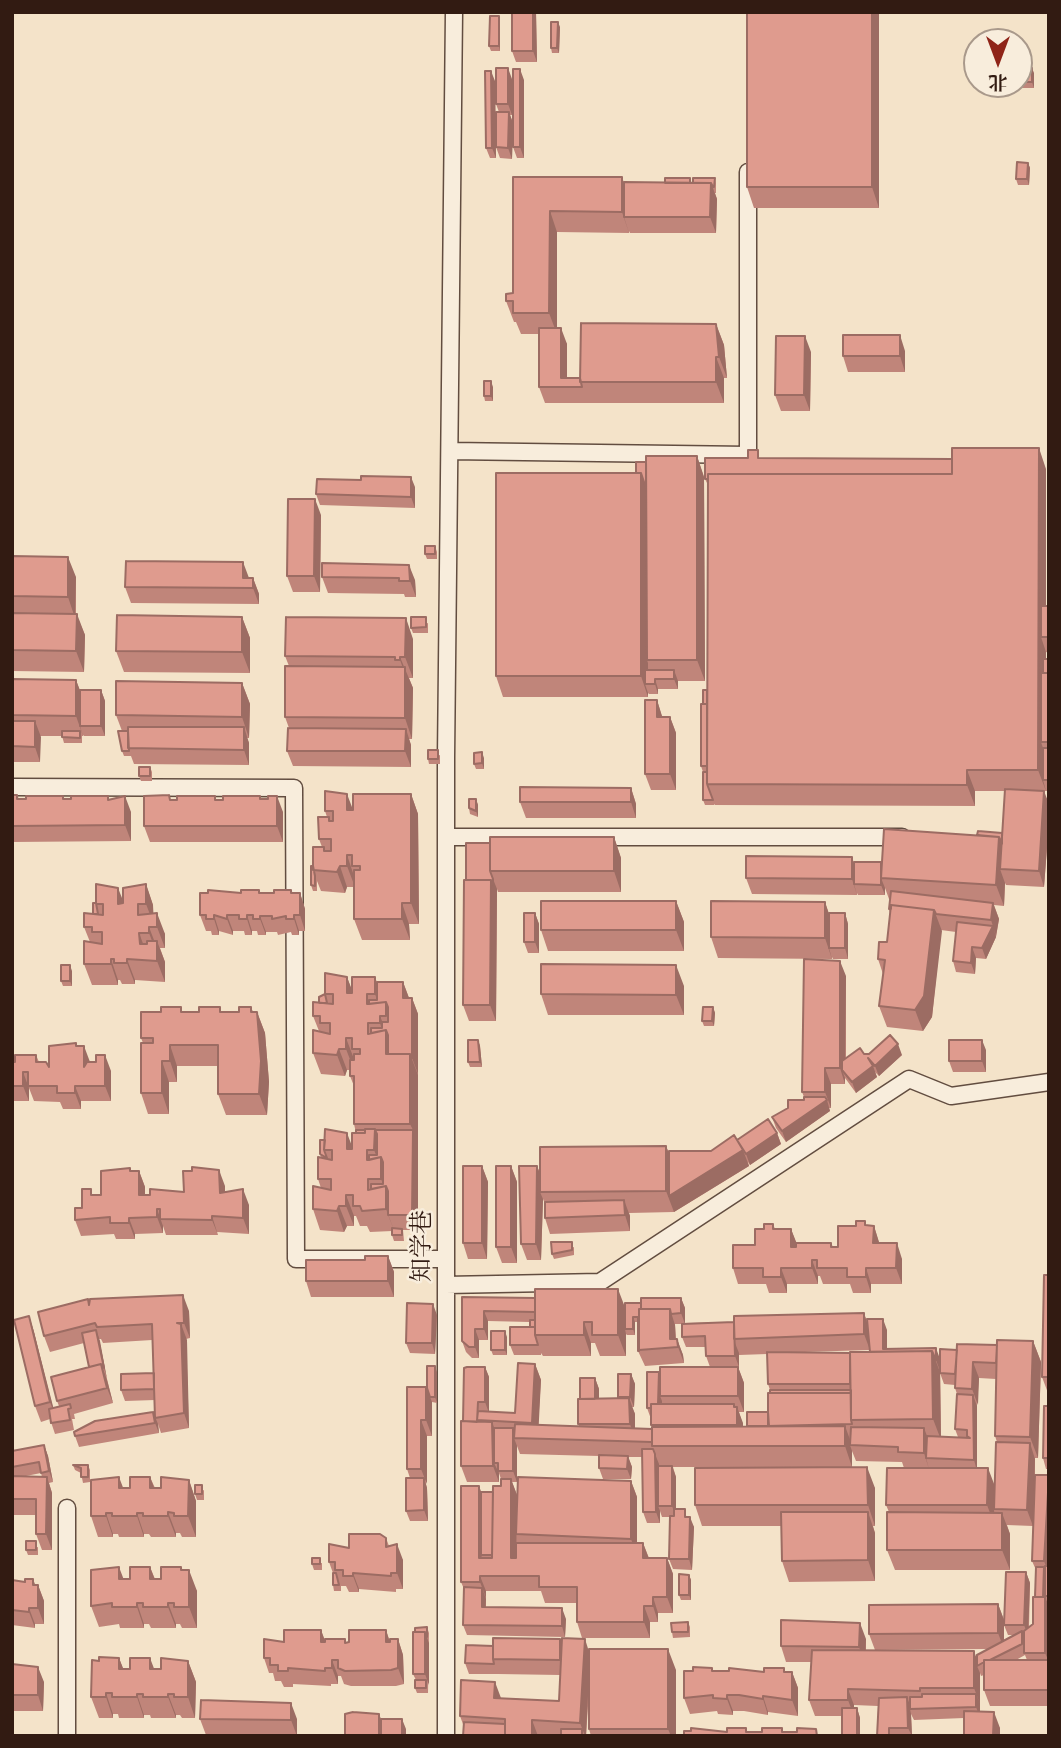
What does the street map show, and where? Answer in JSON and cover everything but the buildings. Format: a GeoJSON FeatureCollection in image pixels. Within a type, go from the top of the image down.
{"type":"FeatureCollection","features":[{"type":"Feature","properties":{"kind":"street","name":"知学巷"},"geometry":{"type":"LineString","coordinates":[[446,1736],[446,757],[454,12]]}},
{"type":"Feature","properties":{"kind":"street"},"geometry":{"type":"LineString","coordinates":[[450,451],[748,455],[748,150]]}},
{"type":"Feature","properties":{"kind":"street"},"geometry":{"type":"LineString","coordinates":[[12,787],[294,788],[296,1259],[446,1259]]}},
{"type":"Feature","properties":{"kind":"street"},"geometry":{"type":"LineString","coordinates":[[446,836],[920,837]]}},
{"type":"Feature","properties":{"kind":"street"},"geometry":{"type":"LineString","coordinates":[[446,1285],[600,1282],[909,1079],[951,1096],[1049,1082]]}},
{"type":"Feature","properties":{"kind":"street"},"geometry":{"type":"LineString","coordinates":[[67,1507],[67,1736]]}}]}
